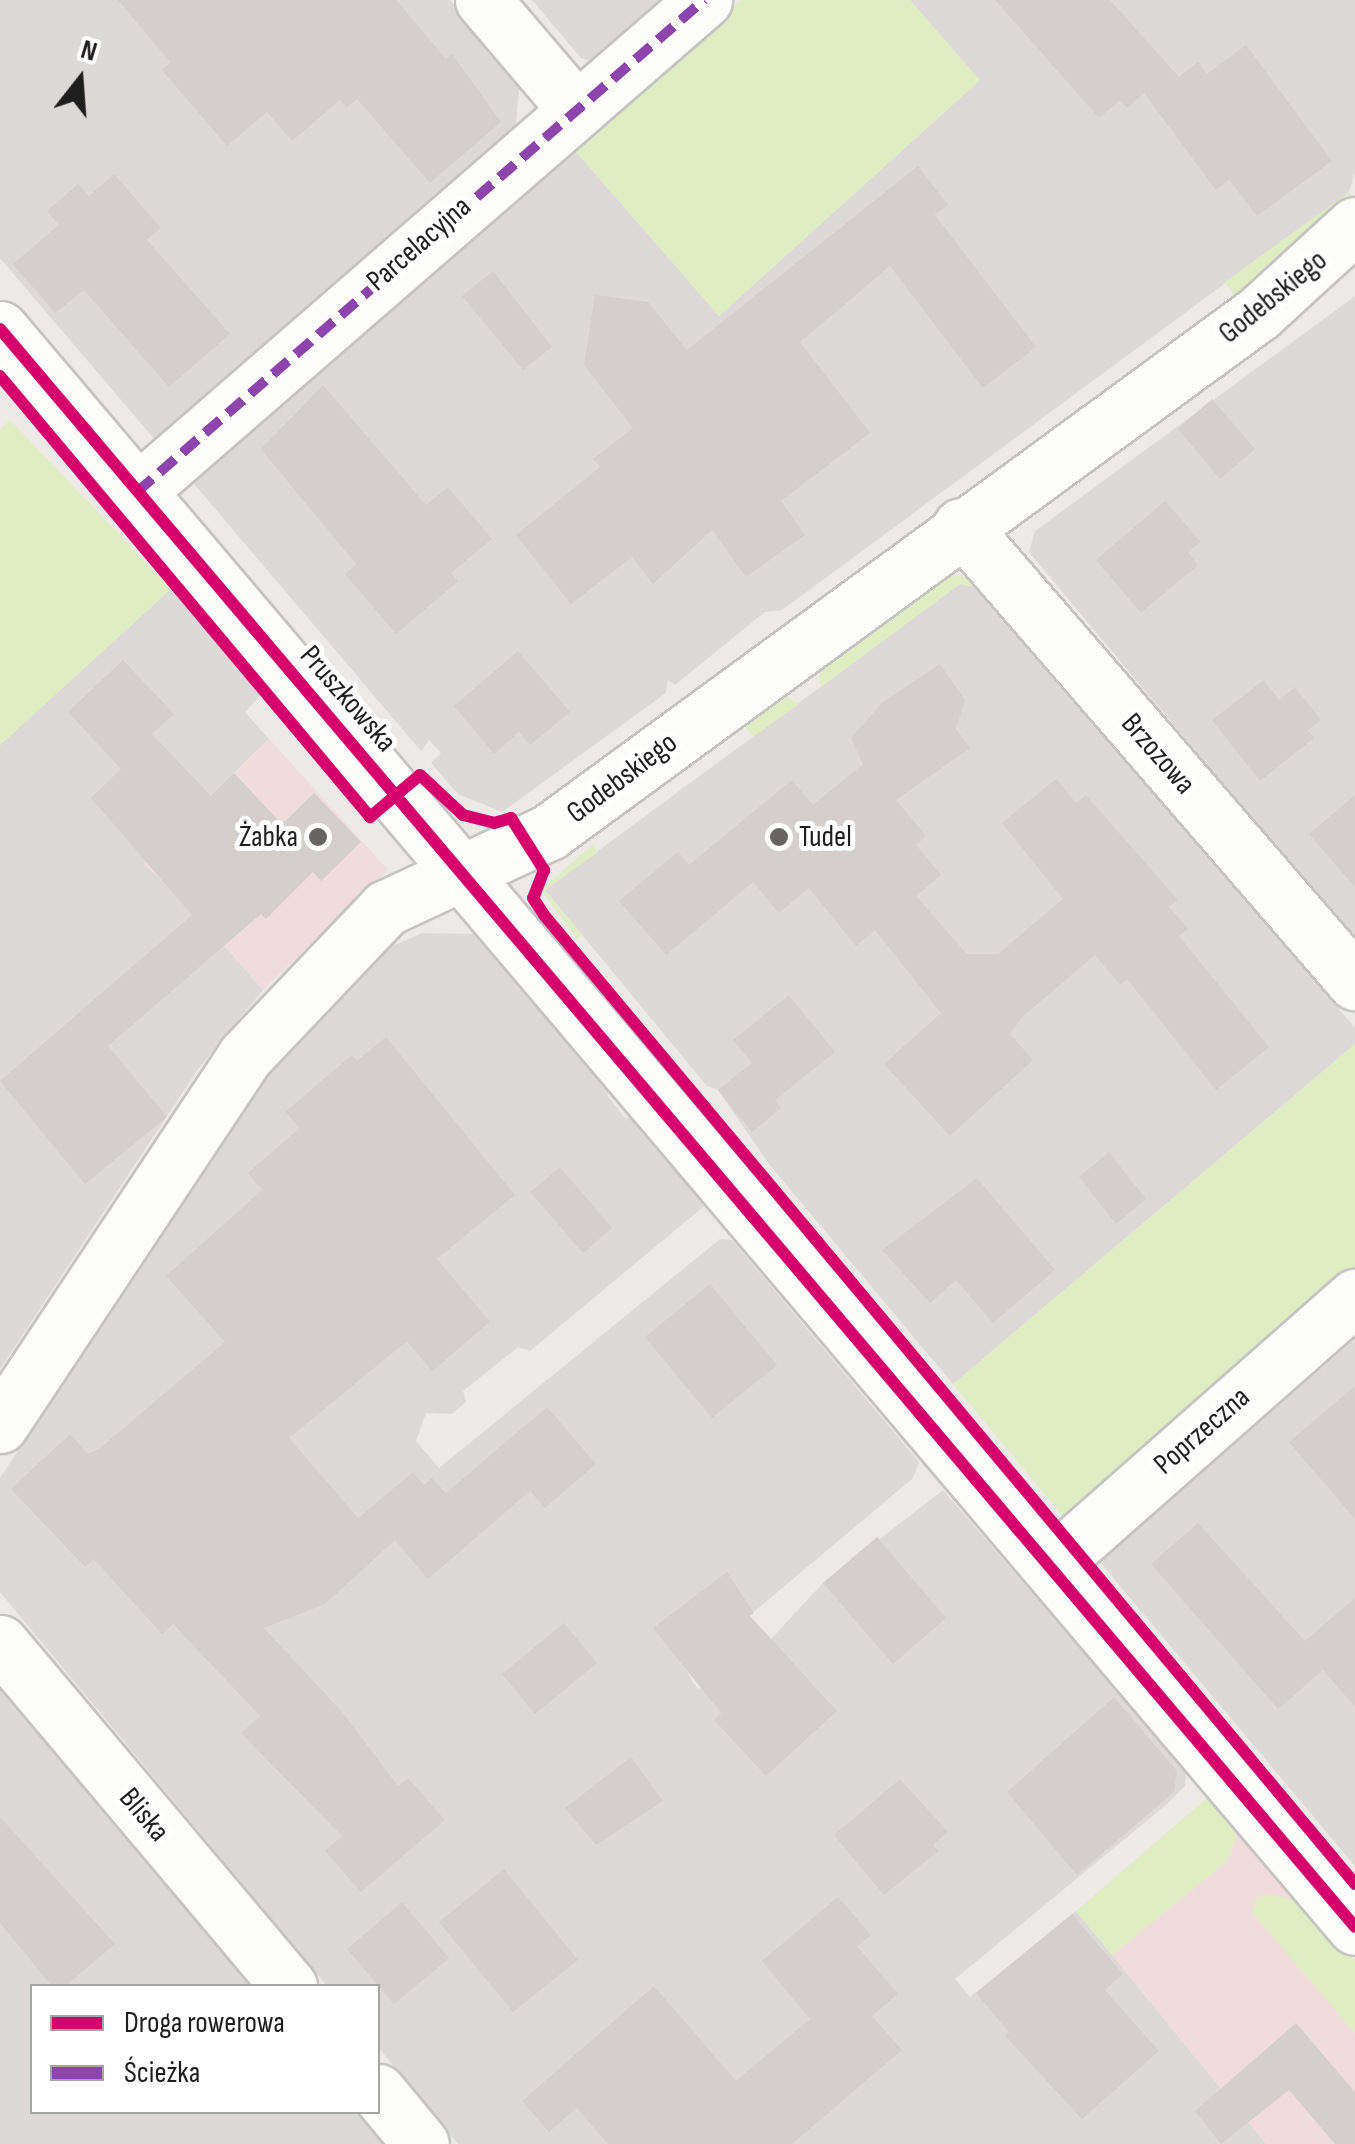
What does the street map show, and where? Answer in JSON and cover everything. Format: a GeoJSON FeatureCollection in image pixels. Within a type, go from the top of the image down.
{"type":"FeatureCollection","features":[{"type":"Feature","properties":{"kind":"street"},"geometry":{"type":"LineString","coordinates":[[482,0],[574,107]]}},
{"type":"Feature","properties":{"kind":"street","name":"Parcelacyjna"},"geometry":{"type":"LineString","coordinates":[[138,492],[574,107],[704,0]]}},
{"type":"Feature","properties":{"kind":"street","name":"Godebskiego"},"geometry":{"type":"LineString","coordinates":[[0,1424],[245,1056],[386,908],[462,871],[520,850],[549,832],[961,526],[1259,313],[1355,226]]}},
{"type":"Feature","properties":{"kind":"street","name":"Pruszkowska"},"geometry":{"type":"LineString","coordinates":[[0,330],[1355,1927]]}},
{"type":"Feature","properties":{"kind":"street","name":"Brzozowa"},"geometry":{"type":"LineString","coordinates":[[961,526],[1355,982]]}},
{"type":"Feature","properties":{"kind":"street","name":"Poprzeczna"},"geometry":{"type":"LineString","coordinates":[[1050,1566],[1355,1297]]}},
{"type":"Feature","properties":{"kind":"street","name":"Bliska"},"geometry":{"type":"LineString","coordinates":[[0,1643],[287,1984]]}},
{"type":"Feature","properties":{"kind":"street"},"geometry":{"type":"LineString","coordinates":[[380,2094],[421,2144]]}},
{"type":"Feature","properties":{"kind":"shaded area"},"geometry":{"type":"Polygon","coordinates":[[[0,0],[450,0],[520,79],[515,136],[156,441],[0,258],[0,0]]]}},
{"type":"Feature","properties":{"kind":"shaded area"},"geometry":{"type":"Polygon","coordinates":[[[532,0],[676,0],[601,63],[581,58],[532,0]]]}},
{"type":"Feature","properties":{"kind":"shaded area"},"geometry":{"type":"Polygon","coordinates":[[[910,0],[1355,0],[1355,172],[1349,192],[782,610],[765,612],[675,685],[668,680],[666,693],[502,812],[458,794],[431,763],[441,753],[429,740],[421,751],[184,472],[570,145],[719,316],[979,81],[910,0]]]}},
{"type":"Feature","properties":{"kind":"shaded area"},"geometry":{"type":"Polygon","coordinates":[[[1355,296],[1355,942],[1029,552],[1035,531],[1355,296]]]}},
{"type":"Feature","properties":{"kind":"shaded area"},"geometry":{"type":"Polygon","coordinates":[[[960,584],[983,589],[1355,1028],[1355,1044],[953,1384],[769,1164],[718,1090],[707,1086],[545,890],[960,584]]]}},
{"type":"Feature","properties":{"kind":"shaded area"},"geometry":{"type":"Polygon","coordinates":[[[171,589],[261,695],[245,712],[269,739],[234,773],[182,897],[263,990],[198,1069],[0,1369],[0,745],[171,589]]]}},
{"type":"Feature","properties":{"kind":"shaded area"},"geometry":{"type":"Polygon","coordinates":[[[269,739],[388,870],[263,990],[183,897],[144,865],[269,739]]]}},
{"type":"Feature","properties":{"kind":"shaded area"},"geometry":{"type":"Polygon","coordinates":[[[422,933],[477,934],[611,1090],[607,1095],[624,1117],[638,1121],[708,1203],[530,1351],[518,1347],[463,1391],[466,1402],[452,1414],[426,1413],[416,1441],[439,1468],[720,1239],[732,1240],[919,1462],[913,1478],[686,1669],[692,1681],[698,1689],[734,1679],[823,1583],[943,1490],[1186,1771],[1185,1786],[1167,1804],[955,1979],[970,1997],[1076,1911],[1266,2144],[458,2144],[380,2049],[380,1984],[325,1984],[0,1592],[0,1478],[299,1029],[379,952],[422,933]]]}},
{"type":"Feature","properties":{"kind":"shaded area"},"geometry":{"type":"Polygon","coordinates":[[[1355,1339],[1355,1866],[1100,1562],[1355,1339]]]}},
{"type":"Feature","properties":{"kind":"shaded area"},"geometry":{"type":"Polygon","coordinates":[[[0,1671],[262,1984],[30,1984],[30,2114],[371,2114],[396,2144],[0,2144],[0,1671]]]}},
{"type":"Feature","properties":{"kind":"shaded area"},"geometry":{"type":"Polygon","coordinates":[[[1233,1816],[1307,1903],[1253,1913],[1355,2033],[1355,2144],[1266,2144],[1112,1955],[1227,1861],[1236,1838],[1233,1816]]]}},
{"type":"Feature","properties":{"kind":"green space"},"geometry":{"type":"Polygon","coordinates":[[[741,0],[910,0],[980,80],[719,316],[570,145],[741,0]]]}},
{"type":"Feature","properties":{"kind":"green space"},"geometry":{"type":"Polygon","coordinates":[[[1349,192],[1352,197],[1323,229],[1239,302],[1225,282],[1349,192]]]}},
{"type":"Feature","properties":{"kind":"green space"},"geometry":{"type":"Polygon","coordinates":[[[10,420],[171,589],[0,745],[0,429],[10,420]]]}},
{"type":"Feature","properties":{"kind":"green space"},"geometry":{"type":"Polygon","coordinates":[[[945,574],[974,579],[983,589],[960,584],[821,687],[817,660],[945,574]]]}},
{"type":"Feature","properties":{"kind":"green space"},"geometry":{"type":"Polygon","coordinates":[[[776,690],[799,704],[753,737],[737,717],[776,690]]]}},
{"type":"Feature","properties":{"kind":"green space"},"geometry":{"type":"Polygon","coordinates":[[[593,844],[598,852],[545,890],[582,935],[577,939],[541,890],[593,844]]]}},
{"type":"Feature","properties":{"kind":"green space"},"geometry":{"type":"Polygon","coordinates":[[[1355,1044],[1355,1270],[1078,1512],[1063,1516],[953,1384],[1355,1044]]]}},
{"type":"Feature","properties":{"kind":"green space"},"geometry":{"type":"Polygon","coordinates":[[[1214,1792],[1233,1816],[1236,1838],[1227,1861],[1112,1955],[1076,1911],[1214,1792]]]}},
{"type":"Feature","properties":{"kind":"green space"},"geometry":{"type":"Polygon","coordinates":[[[1269,1894],[1307,1903],[1355,1960],[1355,2033],[1252,1913],[1256,1898],[1269,1894]]]}},
{"type":"Feature","properties":{"kind":"building"},"geometry":{"type":"Polygon","coordinates":[[[118,0],[396,0],[446,59],[452,54],[501,122],[430,183],[357,99],[346,108],[340,100],[292,141],[267,112],[227,146],[162,70],[170,62],[118,0]]]}},
{"type":"Feature","properties":{"kind":"building"},"geometry":{"type":"Polygon","coordinates":[[[995,0],[1110,0],[1179,77],[1198,62],[1207,74],[1246,45],[1332,161],[1257,216],[1229,180],[1216,190],[1144,93],[1127,108],[1120,100],[1099,118],[995,0]]]}},
{"type":"Feature","properties":{"kind":"building"},"geometry":{"type":"Polygon","coordinates":[[[918,166],[948,205],[935,215],[1036,347],[983,388],[890,266],[800,342],[870,433],[781,501],[805,535],[746,577],[712,530],[653,584],[632,557],[571,604],[516,535],[600,467],[593,459],[633,428],[584,365],[595,295],[648,302],[687,350],[918,166]]]}},
{"type":"Feature","properties":{"kind":"building"},"geometry":{"type":"Polygon","coordinates":[[[114,174],[161,228],[147,240],[230,334],[169,387],[84,290],[55,313],[13,264],[59,225],[47,211],[78,184],[89,196],[114,174]]]}},
{"type":"Feature","properties":{"kind":"building"},"geometry":{"type":"Polygon","coordinates":[[[493,271],[552,347],[523,370],[462,296],[493,271]]]}},
{"type":"Feature","properties":{"kind":"building"},"geometry":{"type":"Polygon","coordinates":[[[323,385],[426,505],[448,487],[492,539],[451,573],[458,581],[396,634],[345,574],[356,564],[261,449],[323,385]]]}},
{"type":"Feature","properties":{"kind":"building"},"geometry":{"type":"Polygon","coordinates":[[[1212,399],[1255,449],[1220,479],[1178,429],[1212,399]]]}},
{"type":"Feature","properties":{"kind":"building"},"geometry":{"type":"Polygon","coordinates":[[[1165,501],[1201,542],[1188,552],[1198,565],[1141,613],[1096,560],[1165,501]]]}},
{"type":"Feature","properties":{"kind":"building"},"geometry":{"type":"Polygon","coordinates":[[[518,651],[570,712],[530,745],[519,732],[494,754],[454,706],[518,651]]]}},
{"type":"Feature","properties":{"kind":"building"},"geometry":{"type":"Polygon","coordinates":[[[123,660],[174,714],[152,734],[211,796],[234,773],[282,824],[314,793],[361,842],[321,881],[313,872],[266,919],[261,914],[108,1046],[167,1117],[85,1184],[0,1081],[192,915],[91,798],[121,769],[68,712],[123,660]]]}},
{"type":"Feature","properties":{"kind":"building"},"geometry":{"type":"Polygon","coordinates":[[[940,664],[965,700],[956,729],[970,748],[896,800],[926,836],[916,845],[941,875],[916,896],[967,954],[998,954],[1063,899],[1002,823],[1056,779],[1076,803],[1086,795],[1178,900],[1169,907],[1188,929],[1179,936],[1269,1047],[1216,1090],[1127,979],[1120,985],[1095,955],[1022,1017],[1010,1034],[1033,1060],[950,1136],[884,1064],[941,1013],[875,930],[856,946],[809,888],[779,913],[753,882],[666,955],[619,901],[678,852],[689,865],[792,780],[813,805],[863,764],[851,738],[882,703],[940,664]]]}},
{"type":"Feature","properties":{"kind":"building"},"geometry":{"type":"Polygon","coordinates":[[[1264,680],[1279,700],[1295,687],[1321,720],[1308,730],[1314,738],[1260,781],[1212,720],[1264,680]]]}},
{"type":"Feature","properties":{"kind":"building"},"geometry":{"type":"Polygon","coordinates":[[[1355,795],[1355,887],[1309,834],[1355,795]]]}},
{"type":"Feature","properties":{"kind":"building"},"geometry":{"type":"Polygon","coordinates":[[[789,995],[835,1052],[775,1100],[781,1108],[752,1132],[718,1090],[752,1063],[733,1040],[789,995]]]}},
{"type":"Feature","properties":{"kind":"building"},"geometry":{"type":"Polygon","coordinates":[[[386,1037],[515,1195],[437,1259],[490,1322],[432,1371],[407,1341],[289,1438],[358,1518],[413,1472],[424,1485],[432,1478],[446,1493],[547,1407],[596,1464],[545,1508],[530,1491],[428,1579],[395,1540],[325,1604],[264,1628],[342,1712],[398,1786],[408,1778],[445,1820],[361,1892],[325,1851],[342,1836],[241,1733],[260,1716],[173,1624],[162,1634],[94,1559],[85,1567],[11,1489],[70,1434],[88,1454],[99,1449],[225,1342],[166,1276],[262,1190],[248,1173],[300,1128],[285,1112],[352,1055],[357,1061],[386,1037]]]}},
{"type":"Feature","properties":{"kind":"building"},"geometry":{"type":"Polygon","coordinates":[[[1109,1152],[1146,1199],[1116,1224],[1079,1177],[1109,1152]]]}},
{"type":"Feature","properties":{"kind":"building"},"geometry":{"type":"Polygon","coordinates":[[[560,1167],[612,1228],[583,1253],[530,1192],[560,1167]]]}},
{"type":"Feature","properties":{"kind":"building"},"geometry":{"type":"Polygon","coordinates":[[[977,1178],[1055,1270],[993,1323],[956,1280],[930,1303],[882,1250],[977,1178]]]}},
{"type":"Feature","properties":{"kind":"building"},"geometry":{"type":"Polygon","coordinates":[[[710,1284],[777,1365],[712,1418],[645,1337],[710,1284]]]}},
{"type":"Feature","properties":{"kind":"building"},"geometry":{"type":"Polygon","coordinates":[[[1355,1386],[1355,1519],[1289,1442],[1355,1386]]]}},
{"type":"Feature","properties":{"kind":"building"},"geometry":{"type":"Polygon","coordinates":[[[1198,1523],[1305,1641],[1355,1598],[1355,1707],[1323,1670],[1278,1709],[1151,1564],[1198,1523]]]}},
{"type":"Feature","properties":{"kind":"building"},"geometry":{"type":"Polygon","coordinates":[[[877,1537],[946,1618],[893,1664],[823,1583],[877,1537]]]}},
{"type":"Feature","properties":{"kind":"building"},"geometry":{"type":"Polygon","coordinates":[[[727,1572],[754,1613],[750,1616],[837,1711],[766,1776],[714,1720],[721,1713],[653,1628],[727,1572]]]}},
{"type":"Feature","properties":{"kind":"building"},"geometry":{"type":"Polygon","coordinates":[[[564,1623],[597,1663],[535,1714],[502,1674],[564,1623]]]}},
{"type":"Feature","properties":{"kind":"building"},"geometry":{"type":"Polygon","coordinates":[[[1114,1697],[1177,1771],[1174,1792],[1077,1875],[1007,1792],[1114,1697]]]}},
{"type":"Feature","properties":{"kind":"building"},"geometry":{"type":"Polygon","coordinates":[[[631,1757],[663,1801],[596,1845],[565,1808],[631,1757]]]}},
{"type":"Feature","properties":{"kind":"building"},"geometry":{"type":"Polygon","coordinates":[[[900,1779],[948,1832],[933,1845],[938,1851],[884,1895],[834,1835],[900,1779]]]}},
{"type":"Feature","properties":{"kind":"building"},"geometry":{"type":"Polygon","coordinates":[[[0,1817],[115,1944],[67,1984],[50,1984],[0,1923],[0,1817]]]}},
{"type":"Feature","properties":{"kind":"building"},"geometry":{"type":"Polygon","coordinates":[[[504,1869],[578,1960],[513,2012],[439,1922],[504,1869]]]}},
{"type":"Feature","properties":{"kind":"building"},"geometry":{"type":"Polygon","coordinates":[[[838,1897],[871,1935],[857,1946],[898,1994],[872,2016],[902,2050],[792,2144],[608,2144],[577,2108],[549,2132],[522,2101],[654,1986],[736,2081],[810,2019],[762,1961],[838,1897]]]}},
{"type":"Feature","properties":{"kind":"building"},"geometry":{"type":"Polygon","coordinates":[[[402,1902],[449,1958],[394,2004],[347,1949],[402,1902]]]}},
{"type":"Feature","properties":{"kind":"building"},"geometry":{"type":"Polygon","coordinates":[[[1072,1914],[1123,1974],[1105,1990],[1159,2051],[1082,2119],[1005,2036],[1009,2032],[976,1993],[1072,1914]]]}},
{"type":"Feature","properties":{"kind":"building"},"geometry":{"type":"Polygon","coordinates":[[[1296,2023],[1355,2092],[1355,2144],[1335,2144],[1289,2090],[1221,2144],[1195,2111],[1296,2023]]]}},
{"type":"Feature","properties":{"kind":"marked path"},"geometry":{"type":"LineString","coordinates":[[137,492],[704,0]]}},
{"type":"Feature","properties":{"kind":"cycle path"},"geometry":{"type":"LineString","coordinates":[[0,329],[1355,1927]]}},
{"type":"Feature","properties":{"kind":"cycle path"},"geometry":{"type":"LineString","coordinates":[[0,376],[370,817],[420,775],[463,815],[494,823],[511,818],[544,870],[533,898],[544,915],[1355,1884]]}},
{"type":"Feature","properties":{"kind":"place","name":"Żabka"},"geometry":{"type":"Point","coordinates":[318,837]}},
{"type":"Feature","properties":{"kind":"place","name":"Tudel"},"geometry":{"type":"Point","coordinates":[779,837]}}]}
